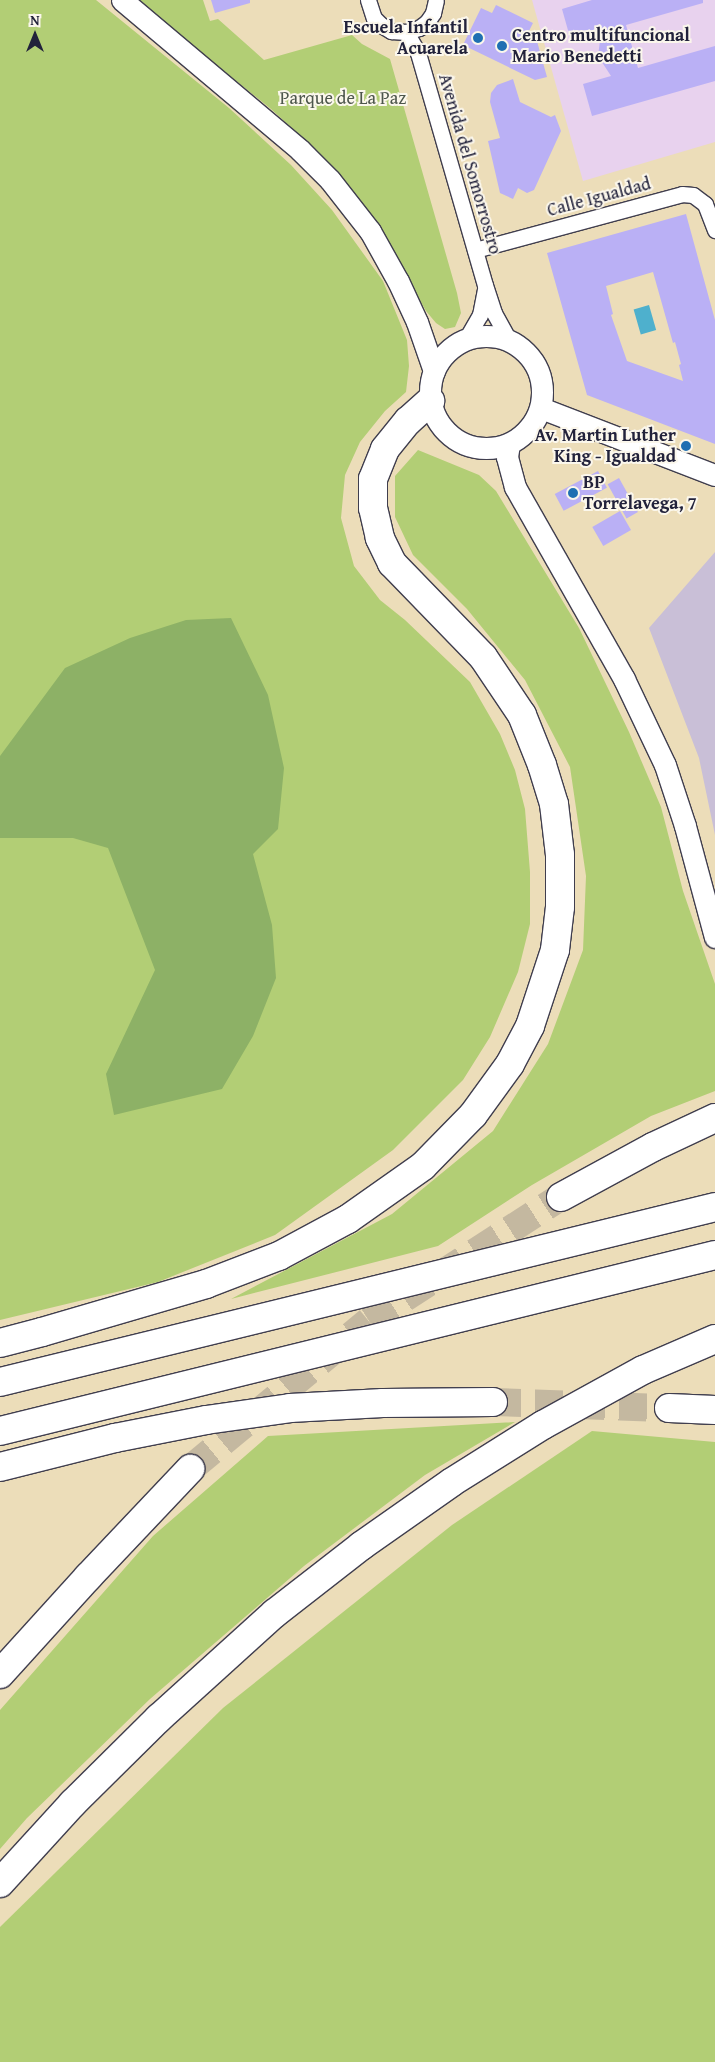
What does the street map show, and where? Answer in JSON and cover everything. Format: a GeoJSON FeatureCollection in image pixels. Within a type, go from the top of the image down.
{"type":"FeatureCollection","features":[{"type":"Feature","properties":{"kind":"highway"},"geometry":{"type":"LineString","coordinates":[[0,1342],[42,1332],[206,1284],[279,1256],[348,1219],[423,1166],[473,1114],[510,1064],[530,1026],[555,950],[560,907],[560,855],[554,804],[542,765],[522,715],[483,657],[392,563],[380,538],[373,508],[373,480],[385,449],[408,421],[430,401]]}},
{"type":"Feature","properties":{"kind":"highway"},"geometry":{"type":"LineString","coordinates":[[561,1197],[653,1147],[715,1118]]}},
{"type":"Feature","properties":{"kind":"highway"},"geometry":{"type":"LineString","coordinates":[[0,1382],[715,1207]]}},
{"type":"Feature","properties":{"kind":"highway"},"geometry":{"type":"LineString","coordinates":[[0,1431],[715,1255]]}},
{"type":"Feature","properties":{"kind":"highway"},"geometry":{"type":"LineString","coordinates":[[0,1883],[72,1804],[159,1718],[275,1613],[361,1546],[452,1482],[543,1425],[643,1370],[715,1339]]}},
{"type":"Feature","properties":{"kind":"highway"},"geometry":{"type":"LineString","coordinates":[[0,1467],[115,1438],[206,1420],[290,1408],[383,1403],[493,1402]]}},
{"type":"Feature","properties":{"kind":"highway"},"geometry":{"type":"LineString","coordinates":[[669,1408],[715,1410]]}},
{"type":"Feature","properties":{"kind":"highway"},"geometry":{"type":"LineString","coordinates":[[0,1674],[190,1469]]}},
{"type":"Feature","properties":{"kind":"street"},"geometry":{"type":"LineString","coordinates":[[122,0],[256,112],[324,174],[370,231],[398,281],[432,332],[443,339],[462,341],[487,335],[509,340],[526,351],[538,367],[543,386],[541,408],[536,419],[523,435],[509,444],[494,448],[479,448],[465,444],[446,431],[437,420],[430,401],[430,385],[434,371],[440,360],[462,341]]}},
{"type":"Feature","properties":{"kind":"street"},"geometry":{"type":"LineString","coordinates":[[368,0],[374,18],[391,31],[412,30],[433,14],[436,0]]}},
{"type":"Feature","properties":{"kind":"street","name":"Avenida del Somorrostro"},"geometry":{"type":"LineString","coordinates":[[412,30],[485,285],[494,312],[509,340]]}},
{"type":"Feature","properties":{"kind":"street","name":"Calle Igualdad"},"geometry":{"type":"LineString","coordinates":[[475,250],[682,194],[693,195],[705,204],[715,230]]}},
{"type":"Feature","properties":{"kind":"street"},"geometry":{"type":"LineString","coordinates":[[398,281],[434,371]]}},
{"type":"Feature","properties":{"kind":"street","name":"Avenida del Somorrostro"},"geometry":{"type":"LineString","coordinates":[[462,341],[480,315],[485,285]]}},
{"type":"Feature","properties":{"kind":"street"},"geometry":{"type":"LineString","coordinates":[[541,408],[715,475]]}},
{"type":"Feature","properties":{"kind":"street"},"geometry":{"type":"LineString","coordinates":[[509,444],[507,457],[515,487]]}},
{"type":"Feature","properties":{"kind":"street"},"geometry":{"type":"LineString","coordinates":[[479,448],[515,487],[624,679],[665,764],[685,826],[715,937]]}},
{"type":"Feature","properties":{"kind":"shaded area"},"geometry":{"type":"Polygon","coordinates":[[[532,0],[715,0],[715,142],[583,181],[532,0]]]}},
{"type":"Feature","properties":{"kind":"shaded area"},"geometry":{"type":"Polygon","coordinates":[[[715,552],[715,835],[699,758],[649,628],[715,552]]]}},
{"type":"Feature","properties":{"kind":"green space"},"geometry":{"type":"Polygon","coordinates":[[[0,0],[96,0],[229,108],[291,165],[332,210],[383,281],[407,340],[409,366],[406,392],[385,411],[360,442],[345,475],[341,518],[354,566],[380,600],[405,620],[470,682],[500,734],[515,770],[525,809],[530,872],[530,924],[518,972],[490,1037],[463,1080],[393,1150],[275,1235],[158,1282],[0,1320],[0,0]]]}},
{"type":"Feature","properties":{"kind":"green space","name":"Parque de La Paz"},"geometry":{"type":"Polygon","coordinates":[[[136,0],[203,0],[210,21],[218,19],[264,60],[352,35],[362,44],[390,59],[457,293],[461,313],[455,327],[445,329],[436,323],[426,311],[390,249],[340,176],[319,153],[271,109],[136,0]]]}},
{"type":"Feature","properties":{"kind":"green space"},"geometry":{"type":"Polygon","coordinates":[[[418,450],[479,475],[496,491],[579,628],[629,732],[661,807],[683,891],[715,984],[715,1091],[651,1116],[532,1185],[438,1246],[231,1299],[392,1214],[493,1131],[548,1044],[583,950],[586,876],[570,767],[525,680],[467,609],[413,555],[395,517],[395,476],[418,450]]]}},
{"type":"Feature","properties":{"kind":"green space"},"geometry":{"type":"Polygon","coordinates":[[[231,618],[268,695],[284,768],[278,829],[253,854],[272,925],[276,978],[253,1036],[222,1089],[114,1115],[106,1074],[155,970],[108,848],[73,838],[0,838],[0,756],[65,668],[130,638],[186,620],[231,618]]]}},
{"type":"Feature","properties":{"kind":"green space"},"geometry":{"type":"Polygon","coordinates":[[[515,1422],[425,1475],[304,1566],[150,1699],[27,1818],[0,1849],[0,1710],[153,1536],[268,1436],[515,1422]]]}},
{"type":"Feature","properties":{"kind":"green space"},"geometry":{"type":"Polygon","coordinates":[[[592,1431],[715,1442],[715,2062],[0,2062],[0,1927],[223,1708],[452,1525],[592,1431]]]}},
{"type":"Feature","properties":{"kind":"water"},"geometry":{"type":"Polygon","coordinates":[[[649,305],[656,330],[641,334],[634,309],[649,305]]]}},
{"type":"Feature","properties":{"kind":"building"},"geometry":{"type":"Polygon","coordinates":[[[211,0],[250,0],[250,3],[215,13],[211,0]]]}},
{"type":"Feature","properties":{"kind":"building"},"geometry":{"type":"Polygon","coordinates":[[[592,0],[703,0],[703,3],[626,25],[638,68],[715,46],[715,81],[592,116],[583,84],[611,76],[598,56],[601,33],[571,41],[562,9],[592,0]]]}},
{"type":"Feature","properties":{"kind":"building","name":"Centro multifuncional Mario Benedetti"},"geometry":{"type":"Polygon","coordinates":[[[496,5],[533,23],[529,31],[535,34],[547,77],[535,80],[463,45],[481,8],[492,13],[496,5]]]}},
{"type":"Feature","properties":{"kind":"building"},"geometry":{"type":"Polygon","coordinates":[[[513,79],[520,102],[551,117],[555,115],[561,131],[534,190],[527,193],[518,188],[513,199],[500,193],[488,141],[500,138],[490,102],[491,93],[497,85],[513,79]]]}},
{"type":"Feature","properties":{"kind":"building"},"geometry":{"type":"Polygon","coordinates":[[[686,214],[715,320],[715,444],[587,395],[547,253],[686,214]],[[653,272],[606,286],[613,314],[611,315],[627,361],[683,381],[679,365],[681,364],[675,342],[673,343],[653,272]]]}},
{"type":"Feature","properties":{"kind":"building"},"geometry":{"type":"Polygon","coordinates":[[[598,471],[607,488],[564,511],[555,494],[598,471]]]}},
{"type":"Feature","properties":{"kind":"building"},"geometry":{"type":"Polygon","coordinates":[[[619,478],[638,512],[627,518],[608,484],[619,478]]]}},
{"type":"Feature","properties":{"kind":"building"},"geometry":{"type":"Polygon","coordinates":[[[620,511],[631,530],[603,546],[592,527],[620,511]]]}},
{"type":"Feature","properties":{"kind":"tunnel"},"geometry":{"type":"LineString","coordinates":[[190,1469],[369,1321],[561,1197]]}},
{"type":"Feature","properties":{"kind":"tunnel"},"geometry":{"type":"LineString","coordinates":[[493,1402],[669,1408]]}},
{"type":"Feature","properties":{"kind":"place","name":"Escuela Infantil Acuarela"},"geometry":{"type":"Point","coordinates":[478,38]}},
{"type":"Feature","properties":{"kind":"place","name":"Centro multifuncional Mario Benedetti"},"geometry":{"type":"Point","coordinates":[502,46]}},
{"type":"Feature","properties":{"kind":"place","name":"Av. Martin Luther King - Igualdad"},"geometry":{"type":"Point","coordinates":[686,446]}},
{"type":"Feature","properties":{"kind":"place","name":"BP Torrelavega, 7"},"geometry":{"type":"Point","coordinates":[573,493]}}]}
